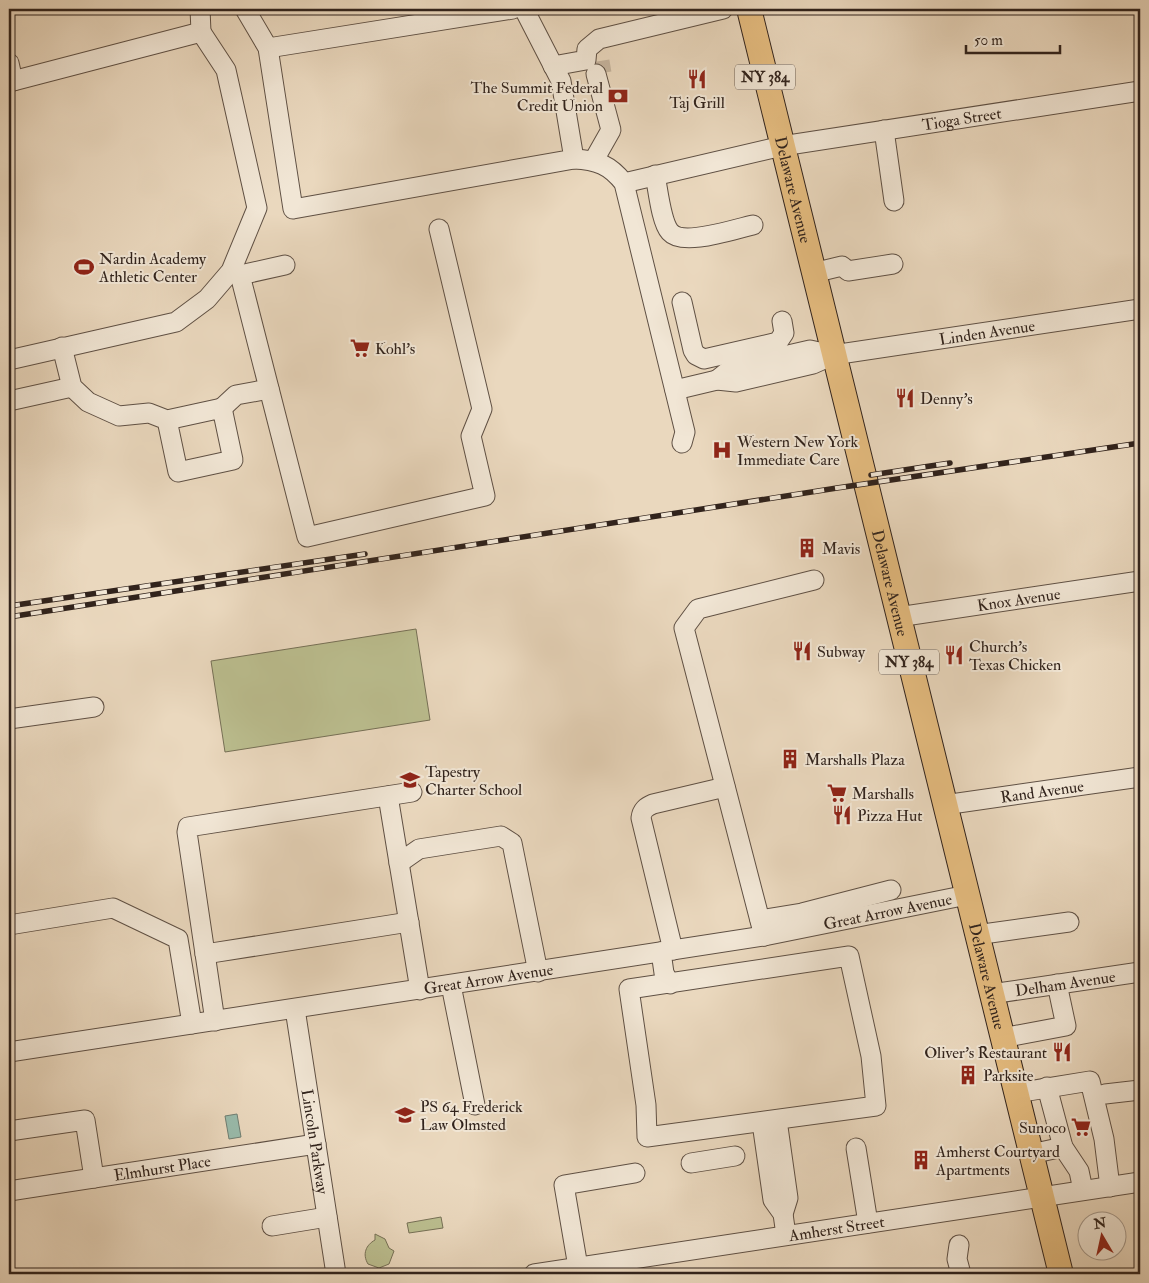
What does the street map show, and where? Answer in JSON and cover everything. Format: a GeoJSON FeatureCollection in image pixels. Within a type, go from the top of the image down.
{"type":"FeatureCollection","features":[{"type":"Feature","properties":{"kind":"main road","name":"Delaware Avenue"},"geometry":{"type":"LineString","coordinates":[[749,9],[1061,1274]]}},
{"type":"Feature","properties":{"kind":"street"},"geometry":{"type":"LineString","coordinates":[[9,360],[176,322],[207,299],[236,273],[258,208],[226,70],[201,32],[200,9]]}},
{"type":"Feature","properties":{"kind":"street"},"geometry":{"type":"LineString","coordinates":[[245,9],[268,48],[293,209],[574,159],[594,160],[614,170],[624,183],[685,432],[682,443]]}},
{"type":"Feature","properties":{"kind":"street"},"geometry":{"type":"LineString","coordinates":[[268,48],[513,9]]}},
{"type":"Feature","properties":{"kind":"street"},"geometry":{"type":"LineString","coordinates":[[524,9],[561,81],[574,159]]}},
{"type":"Feature","properties":{"kind":"street"},"geometry":{"type":"LineString","coordinates":[[597,64],[723,9]]}},
{"type":"Feature","properties":{"kind":"street"},"geometry":{"type":"LineString","coordinates":[[10,75],[201,32]]}},
{"type":"Feature","properties":{"kind":"street"},"geometry":{"type":"LineString","coordinates":[[553,66],[586,60],[587,49],[597,64],[611,130],[594,160]]}},
{"type":"Feature","properties":{"kind":"street","name":"Tioga Street"},"geometry":{"type":"LineString","coordinates":[[624,183],[782,146],[1140,92]]}},
{"type":"Feature","properties":{"kind":"street"},"geometry":{"type":"LineString","coordinates":[[884,130],[894,201]]}},
{"type":"Feature","properties":{"kind":"street"},"geometry":{"type":"LineString","coordinates":[[655,175],[666,224],[670,232],[678,237],[689,239],[753,225]]}},
{"type":"Feature","properties":{"kind":"street"},"geometry":{"type":"LineString","coordinates":[[236,273],[269,389],[307,537],[486,496],[471,436],[482,409],[439,229]]}},
{"type":"Feature","properties":{"kind":"street"},"geometry":{"type":"LineString","coordinates":[[813,273],[842,266],[848,271],[893,264]]}},
{"type":"Feature","properties":{"kind":"street"},"geometry":{"type":"LineString","coordinates":[[236,273],[285,265]]}},
{"type":"Feature","properties":{"kind":"street"},"geometry":{"type":"LineString","coordinates":[[682,302],[693,350],[700,358],[725,355],[778,342],[784,333],[782,321]]}},
{"type":"Feature","properties":{"kind":"street","name":"Linden Avenue"},"geometry":{"type":"LineString","coordinates":[[675,390],[717,380],[732,368],[810,350],[833,355],[1140,309]]}},
{"type":"Feature","properties":{"kind":"street"},"geometry":{"type":"LineString","coordinates":[[62,347],[72,387],[88,402],[119,416],[149,413],[167,420],[222,408],[236,395],[269,389]]}},
{"type":"Feature","properties":{"kind":"street"},"geometry":{"type":"LineString","coordinates":[[9,402],[72,387]]}},
{"type":"Feature","properties":{"kind":"street"},"geometry":{"type":"LineString","coordinates":[[167,420],[178,472],[215,464],[233,460],[222,408]]}},
{"type":"Feature","properties":{"kind":"street"},"geometry":{"type":"LineString","coordinates":[[814,580],[698,609],[684,628],[762,928],[802,913],[890,890]]}},
{"type":"Feature","properties":{"kind":"street","name":"Knox Avenue"},"geometry":{"type":"LineString","coordinates":[[898,617],[1140,581]]}},
{"type":"Feature","properties":{"kind":"street"},"geometry":{"type":"LineString","coordinates":[[9,719],[94,706]]}},
{"type":"Feature","properties":{"kind":"street","name":"Rand Avenue"},"geometry":{"type":"LineString","coordinates":[[944,805],[1140,777]]}},
{"type":"Feature","properties":{"kind":"street"},"geometry":{"type":"LineString","coordinates":[[670,984],[664,973],[667,951],[641,818],[642,812],[646,806],[725,787]]}},
{"type":"Feature","properties":{"kind":"street"},"geometry":{"type":"LineString","coordinates":[[215,1021],[192,868],[188,827],[195,824],[412,792]]}},
{"type":"Feature","properties":{"kind":"street"},"geometry":{"type":"LineString","coordinates":[[388,796],[420,990]]}},
{"type":"Feature","properties":{"kind":"street"},"geometry":{"type":"LineString","coordinates":[[399,863],[419,849],[501,836],[512,844],[538,972]]}},
{"type":"Feature","properties":{"kind":"street","name":"Great Arrow Avenue"},"geometry":{"type":"LineString","coordinates":[[9,1052],[667,951],[762,928],[966,895]]}},
{"type":"Feature","properties":{"kind":"street"},"geometry":{"type":"LineString","coordinates":[[9,924],[113,908],[178,939],[192,1024]]}},
{"type":"Feature","properties":{"kind":"street"},"geometry":{"type":"LineString","coordinates":[[205,954],[409,922]]}},
{"type":"Feature","properties":{"kind":"street"},"geometry":{"type":"LineString","coordinates":[[976,935],[1069,922]]}},
{"type":"Feature","properties":{"kind":"street"},"geometry":{"type":"LineString","coordinates":[[850,956],[871,1056],[876,1106],[770,1122],[647,1137],[646,1105],[629,989],[850,956]]}},
{"type":"Feature","properties":{"kind":"street","name":"Delham Avenue"},"geometry":{"type":"LineString","coordinates":[[991,994],[1140,972]]}},
{"type":"Feature","properties":{"kind":"street"},"geometry":{"type":"LineString","coordinates":[[1002,1038],[1066,1026],[1057,984]]}},
{"type":"Feature","properties":{"kind":"street"},"geometry":{"type":"LineString","coordinates":[[451,985],[475,1105]]}},
{"type":"Feature","properties":{"kind":"street","name":"Lincoln Parkway"},"geometry":{"type":"LineString","coordinates":[[295,1009],[336,1274]]}},
{"type":"Feature","properties":{"kind":"street"},"geometry":{"type":"LineString","coordinates":[[1016,1094],[1047,1087],[1090,1081],[1104,1139],[1110,1187]]}},
{"type":"Feature","properties":{"kind":"street"},"geometry":{"type":"LineString","coordinates":[[1047,1087],[1068,1154],[1079,1171],[1083,1190]]}},
{"type":"Feature","properties":{"kind":"street"},"geometry":{"type":"LineString","coordinates":[[1105,1094],[1140,1090]]}},
{"type":"Feature","properties":{"kind":"street"},"geometry":{"type":"LineString","coordinates":[[9,1131],[85,1120],[94,1178]]}},
{"type":"Feature","properties":{"kind":"street"},"geometry":{"type":"LineString","coordinates":[[770,1122],[774,1200],[783,1214],[786,1235]]}},
{"type":"Feature","properties":{"kind":"street","name":"Elmhurst Place"},"geometry":{"type":"LineString","coordinates":[[9,1191],[316,1144]]}},
{"type":"Feature","properties":{"kind":"street"},"geometry":{"type":"LineString","coordinates":[[856,1148],[868,1222]]}},
{"type":"Feature","properties":{"kind":"street"},"geometry":{"type":"LineString","coordinates":[[1031,1154],[1106,1156]]}},
{"type":"Feature","properties":{"kind":"street"},"geometry":{"type":"LineString","coordinates":[[691,1163],[735,1156]]}},
{"type":"Feature","properties":{"kind":"street"},"geometry":{"type":"LineString","coordinates":[[578,1267],[564,1185],[635,1173]]}},
{"type":"Feature","properties":{"kind":"street","name":"Amherst Street"},"geometry":{"type":"LineString","coordinates":[[534,1274],[1140,1182]]}},
{"type":"Feature","properties":{"kind":"street"},"geometry":{"type":"LineString","coordinates":[[272,1226],[328,1217]]}},
{"type":"Feature","properties":{"kind":"street"},"geometry":{"type":"LineString","coordinates":[[959,1245],[957,1259],[961,1274]]}},
{"type":"Feature","properties":{"kind":"shaded area"},"geometry":{"type":"Polygon","coordinates":[[[416,629],[430,720],[225,752],[211,661],[416,629]]]}},
{"type":"Feature","properties":{"kind":"shaded area"},"geometry":{"type":"Polygon","coordinates":[[[237,1114],[241,1137],[229,1139],[225,1116],[237,1114]]]}},
{"type":"Feature","properties":{"kind":"shaded area"},"geometry":{"type":"Polygon","coordinates":[[[441,1217],[443,1228],[409,1233],[407,1223],[441,1217]]]}},
{"type":"Feature","properties":{"kind":"shaded area"},"geometry":{"type":"Polygon","coordinates":[[[375,1234],[385,1239],[389,1248],[394,1251],[389,1264],[379,1268],[368,1264],[365,1257],[367,1247],[375,1240],[375,1234]]]}},
{"type":"Feature","properties":{"kind":"tunnel"},"geometry":{"type":"LineString","coordinates":[[600,61],[602,73]]}},
{"type":"Feature","properties":{"kind":"railway"},"geometry":{"type":"LineString","coordinates":[[9,617],[837,488],[1140,443]]}},
{"type":"Feature","properties":{"kind":"railway"},"geometry":{"type":"LineString","coordinates":[[871,475],[950,463]]}},
{"type":"Feature","properties":{"kind":"railway"},"geometry":{"type":"LineString","coordinates":[[9,606],[365,554]]}},
{"type":"Feature","properties":{"kind":"place","name":"Taj Grill"},"geometry":{"type":"Point","coordinates":[697,79]}},
{"type":"Feature","properties":{"kind":"place","name":"The Summit Federal Credit Union"},"geometry":{"type":"Point","coordinates":[618,96]}},
{"type":"Feature","properties":{"kind":"place","name":"Nardin Academy Athletic Center"},"geometry":{"type":"Point","coordinates":[84,267]}},
{"type":"Feature","properties":{"kind":"place","name":"Kohl's"},"geometry":{"type":"Point","coordinates":[360,348]}},
{"type":"Feature","properties":{"kind":"place","name":"Denny's"},"geometry":{"type":"Point","coordinates":[905,398]}},
{"type":"Feature","properties":{"kind":"place","name":"Western New York Immediate Care"},"geometry":{"type":"Point","coordinates":[722,450]}},
{"type":"Feature","properties":{"kind":"place","name":"Mavis"},"geometry":{"type":"Point","coordinates":[807,548]}},
{"type":"Feature","properties":{"kind":"place","name":"Subway"},"geometry":{"type":"Point","coordinates":[802,651]}},
{"type":"Feature","properties":{"kind":"place","name":"Church's Texas Chicken"},"geometry":{"type":"Point","coordinates":[954,655]}},
{"type":"Feature","properties":{"kind":"place","name":"Marshalls Plaza"},"geometry":{"type":"Point","coordinates":[790,759]}},
{"type":"Feature","properties":{"kind":"place","name":"Tapestry Charter School"},"geometry":{"type":"Point","coordinates":[410,780]}},
{"type":"Feature","properties":{"kind":"place","name":"Marshalls"},"geometry":{"type":"Point","coordinates":[837,793]}},
{"type":"Feature","properties":{"kind":"place","name":"Pizza Hut"},"geometry":{"type":"Point","coordinates":[842,815]}},
{"type":"Feature","properties":{"kind":"place","name":"Oliver's Restaurant"},"geometry":{"type":"Point","coordinates":[1062,1052]}},
{"type":"Feature","properties":{"kind":"place","name":"Parksite"},"geometry":{"type":"Point","coordinates":[968,1075]}},
{"type":"Feature","properties":{"kind":"place","name":"PS 64 Frederick Law Olmsted"},"geometry":{"type":"Point","coordinates":[405,1115]}},
{"type":"Feature","properties":{"kind":"place","name":"Sunoco"},"geometry":{"type":"Point","coordinates":[1081,1127]}},
{"type":"Feature","properties":{"kind":"place","name":"Amherst Courtyard Apartments"},"geometry":{"type":"Point","coordinates":[921,1160]}}]}
